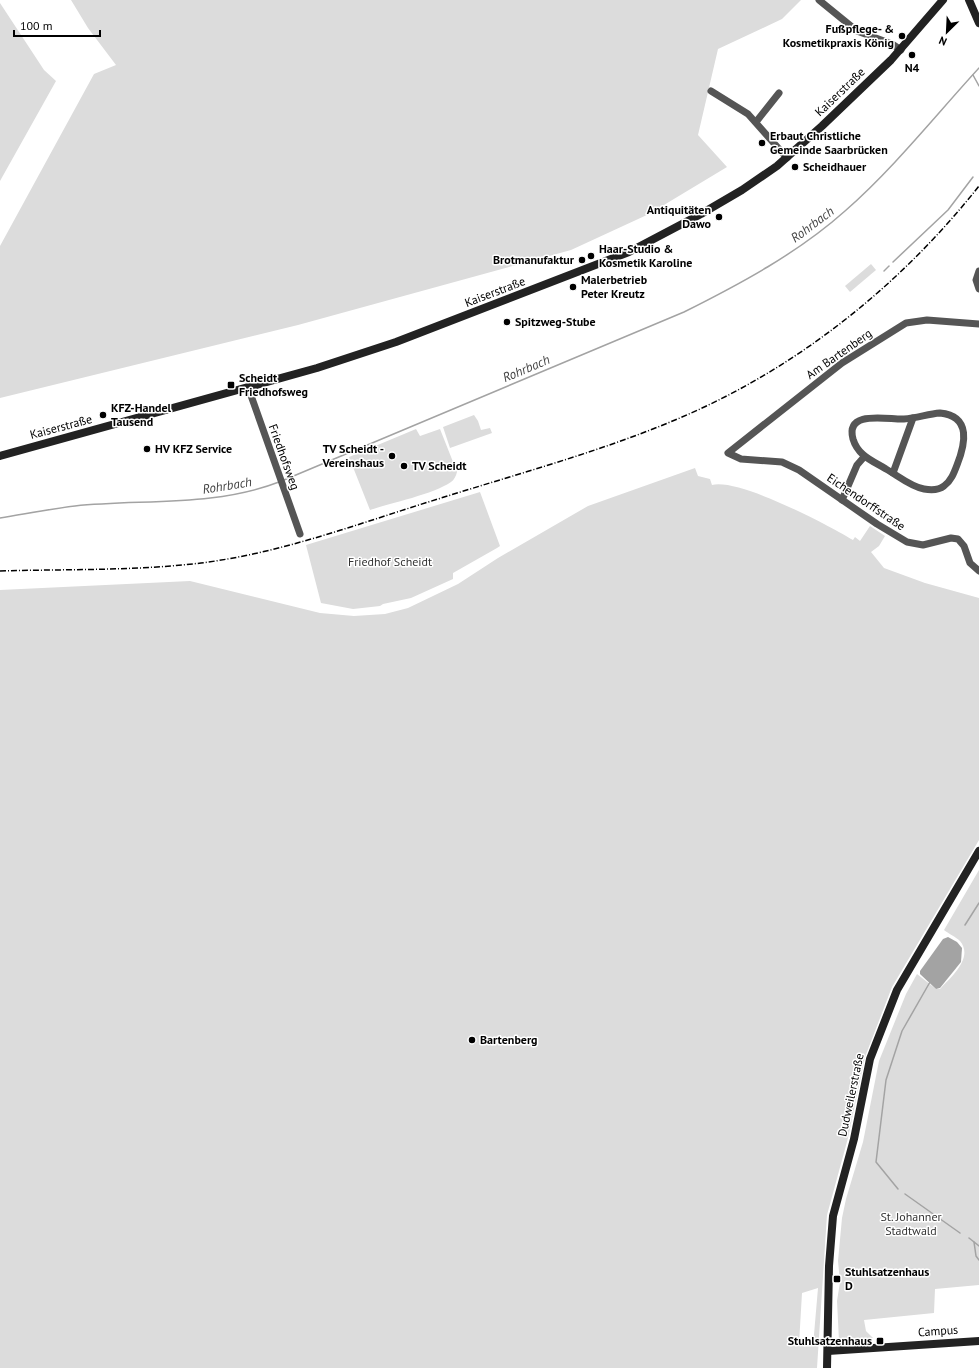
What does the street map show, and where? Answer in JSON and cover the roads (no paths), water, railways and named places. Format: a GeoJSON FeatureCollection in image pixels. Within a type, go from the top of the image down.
{"type":"FeatureCollection","features":[{"type":"Feature","properties":{"kind":"main road","name":"Kaiserstraße"},"geometry":{"type":"LineString","coordinates":[[0,456],[248,387],[396,342],[630,252],[742,190],[787,158],[901,50],[943,0]]}},
{"type":"Feature","properties":{"kind":"main road"},"geometry":{"type":"LineString","coordinates":[[969,0],[979,23]]}},
{"type":"Feature","properties":{"kind":"main road","name":"Dudweilerstraße"},"geometry":{"type":"LineString","coordinates":[[827,1368],[829,1266],[833,1211],[854,1139],[870,1059],[897,990],[979,851]]}},
{"type":"Feature","properties":{"kind":"main road","name":"Campus"},"geometry":{"type":"LineString","coordinates":[[828,1351],[979,1341]]}},
{"type":"Feature","properties":{"kind":"street"},"geometry":{"type":"LineString","coordinates":[[819,0],[857,31],[892,44],[901,50]]}},
{"type":"Feature","properties":{"kind":"street"},"geometry":{"type":"LineString","coordinates":[[711,91],[742,109],[756,122],[787,158]]}},
{"type":"Feature","properties":{"kind":"street"},"geometry":{"type":"LineString","coordinates":[[756,122],[779,93]]}},
{"type":"Feature","properties":{"kind":"street"},"geometry":{"type":"LineString","coordinates":[[979,271],[976,280],[979,289]]}},
{"type":"Feature","properties":{"kind":"street","name":"Am Bartenberg"},"geometry":{"type":"LineString","coordinates":[[728,453],[842,363],[906,323],[927,320],[979,324]]}},
{"type":"Feature","properties":{"kind":"street","name":"Friedhofsweg"},"geometry":{"type":"LineString","coordinates":[[248,387],[282,487],[300,534]]}},
{"type":"Feature","properties":{"kind":"street"},"geometry":{"type":"LineString","coordinates":[[940,413],[953,416],[957,420],[965,435],[958,461],[951,478],[944,486],[934,490],[917,487],[864,457],[853,439],[852,430],[858,422],[866,417],[913,418],[940,413]]}},
{"type":"Feature","properties":{"kind":"street"},"geometry":{"type":"LineString","coordinates":[[893,473],[913,418]]}},
{"type":"Feature","properties":{"kind":"street","name":"Eichendorffstraße"},"geometry":{"type":"LineString","coordinates":[[728,453],[741,459],[782,462],[799,470],[907,542],[923,545],[951,538],[958,539],[964,546],[970,563],[979,571]]}},
{"type":"Feature","properties":{"kind":"street"},"geometry":{"type":"LineString","coordinates":[[842,500],[857,465],[864,457]]}},
{"type":"Feature","properties":{"kind":"waterway","name":"Rohrbach"},"geometry":{"type":"LineString","coordinates":[[284,480],[684,312],[768,267],[808,241],[845,211],[897,160],[979,68]]}},
{"type":"Feature","properties":{"kind":"waterway"},"geometry":{"type":"LineString","coordinates":[[973,75],[979,86]]}},
{"type":"Feature","properties":{"kind":"waterway"},"geometry":{"type":"LineString","coordinates":[[893,262],[948,210],[973,177]]}},
{"type":"Feature","properties":{"kind":"waterway"},"geometry":{"type":"LineString","coordinates":[[884,271],[889,266]]}},
{"type":"Feature","properties":{"kind":"waterway","name":"Rohrbach"},"geometry":{"type":"LineString","coordinates":[[0,518],[75,506],[204,499],[254,490],[279,482]]}},
{"type":"Feature","properties":{"kind":"waterway"},"geometry":{"type":"LineString","coordinates":[[965,925],[979,903]]}},
{"type":"Feature","properties":{"kind":"waterway"},"geometry":{"type":"LineString","coordinates":[[898,1189],[876,1162],[886,1080],[902,1031],[930,982]]}},
{"type":"Feature","properties":{"kind":"waterway"},"geometry":{"type":"LineString","coordinates":[[905,1194],[960,1233]]}},
{"type":"Feature","properties":{"kind":"waterway"},"geometry":{"type":"LineString","coordinates":[[969,1238],[979,1246]]}},
{"type":"Feature","properties":{"kind":"waterway"},"geometry":{"type":"LineString","coordinates":[[974,1242],[976,1256],[979,1260]]}},
{"type":"Feature","properties":{"kind":"railway"},"geometry":{"type":"LineString","coordinates":[[0,571],[126,569],[176,566],[261,552],[291,545],[350,527],[558,462],[646,432],[719,400],[762,377],[803,351],[842,322],[915,258],[948,223],[979,186]]}},
{"type":"Feature","properties":{"kind":"place","name":"Fußpflege- & Kosmetikpraxis König"},"geometry":{"type":"Point","coordinates":[902,36]}},
{"type":"Feature","properties":{"kind":"place","name":"N4"},"geometry":{"type":"Point","coordinates":[912,55]}},
{"type":"Feature","properties":{"kind":"place","name":"Erbaut Christliche Gemeinde Saarbrücken"},"geometry":{"type":"Point","coordinates":[762,143]}},
{"type":"Feature","properties":{"kind":"place","name":"Scheidhauer"},"geometry":{"type":"Point","coordinates":[795,167]}},
{"type":"Feature","properties":{"kind":"place","name":"Antiquitäten Dawo"},"geometry":{"type":"Point","coordinates":[719,217]}},
{"type":"Feature","properties":{"kind":"place","name":"Haar-Studio & Kosmetik Karoline"},"geometry":{"type":"Point","coordinates":[591,256]}},
{"type":"Feature","properties":{"kind":"place","name":"Brotmanufaktur"},"geometry":{"type":"Point","coordinates":[582,260]}},
{"type":"Feature","properties":{"kind":"place","name":"Malerbetrieb Peter Kreutz"},"geometry":{"type":"Point","coordinates":[573,287]}},
{"type":"Feature","properties":{"kind":"place","name":"Spitzweg-Stube"},"geometry":{"type":"Point","coordinates":[507,322]}},
{"type":"Feature","properties":{"kind":"place","name":"Scheidt Friedhofsweg"},"geometry":{"type":"Point","coordinates":[231,385]}},
{"type":"Feature","properties":{"kind":"place","name":"KFZ-Handel Tausend"},"geometry":{"type":"Point","coordinates":[103,415]}},
{"type":"Feature","properties":{"kind":"place","name":"HV KFZ Service"},"geometry":{"type":"Point","coordinates":[147,449]}},
{"type":"Feature","properties":{"kind":"place","name":"TV Scheidt - Vereinshaus"},"geometry":{"type":"Point","coordinates":[392,456]}},
{"type":"Feature","properties":{"kind":"place","name":"TV Scheidt"},"geometry":{"type":"Point","coordinates":[404,466]}},
{"type":"Feature","properties":{"kind":"place","name":"Bartenberg"},"geometry":{"type":"Point","coordinates":[472,1040]}},
{"type":"Feature","properties":{"kind":"place","name":"Stuhlsatzenhaus D"},"geometry":{"type":"Point","coordinates":[837,1279]}},
{"type":"Feature","properties":{"kind":"place","name":"Stuhlsatzenhaus"},"geometry":{"type":"Point","coordinates":[880,1341]}},
{"type":"Feature","properties":{"kind":"park label","name":"Friedhof Scheidt"},"geometry":{"type":"Point","coordinates":[390,562]}},
{"type":"Feature","properties":{"kind":"park label","name":"St. Johanner Stadtwald"},"geometry":{"type":"Point","coordinates":[911,1224]}}]}
